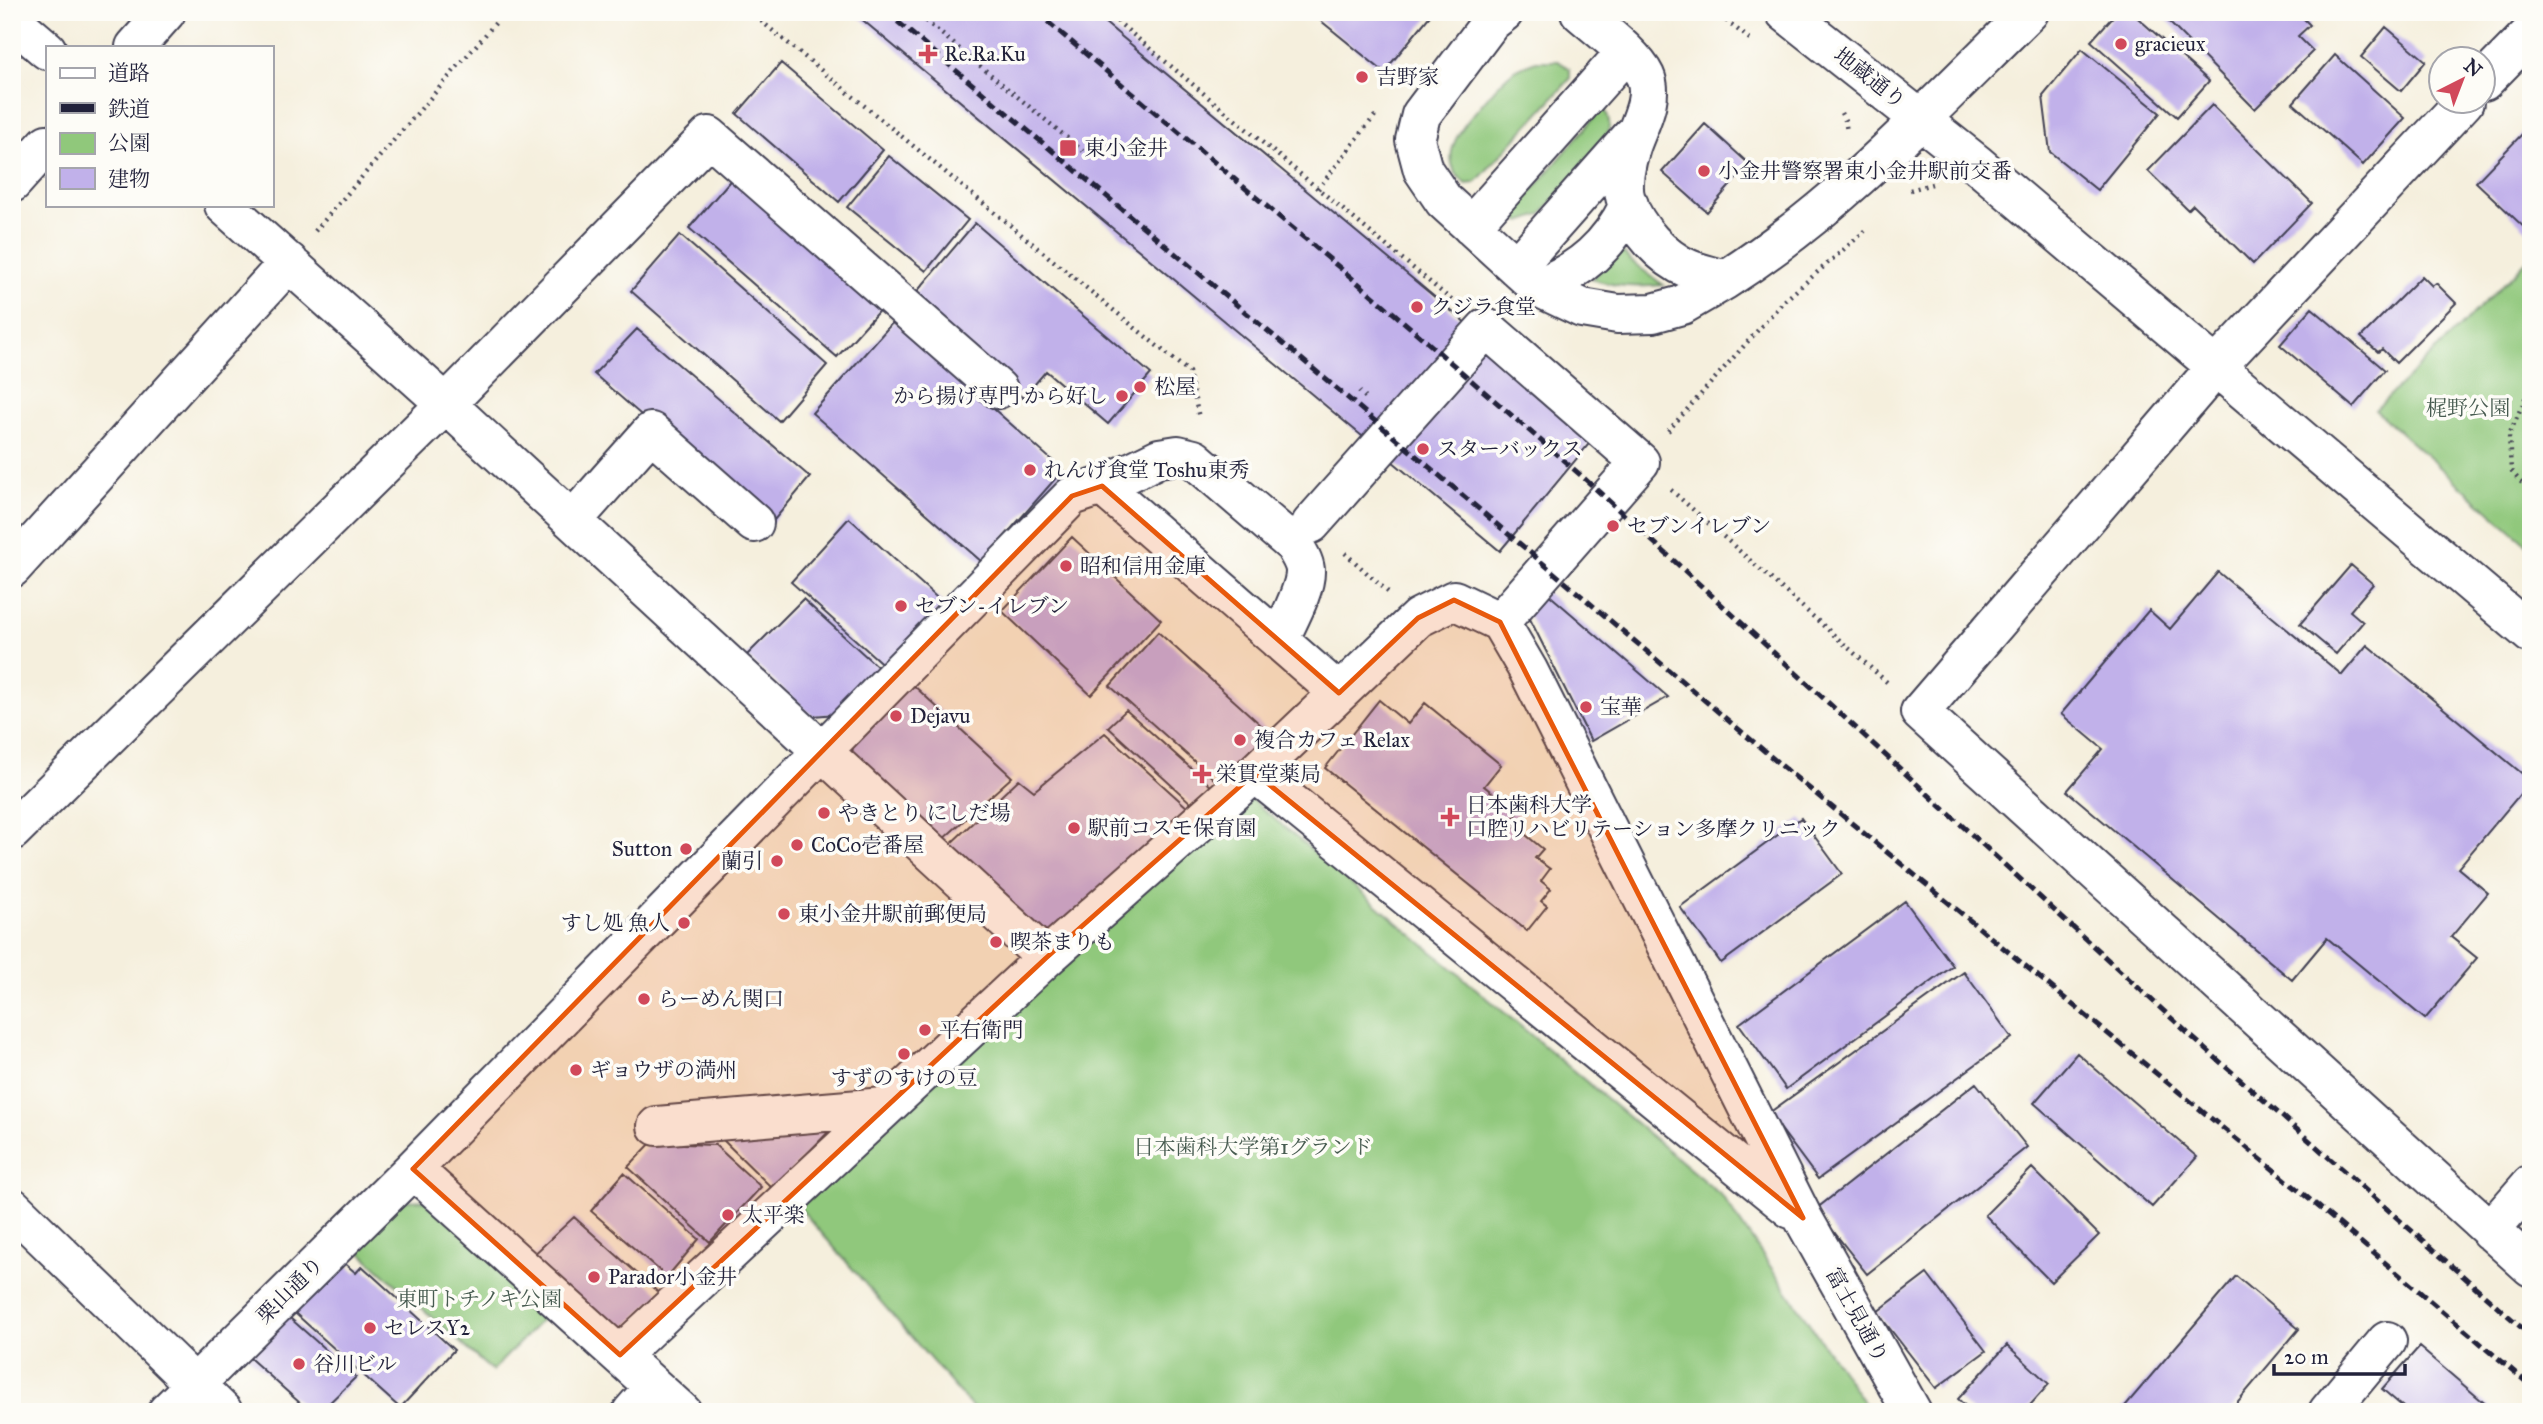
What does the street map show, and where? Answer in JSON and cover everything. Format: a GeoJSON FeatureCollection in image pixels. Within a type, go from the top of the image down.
{"type":"FeatureCollection","features":[{"type":"Feature","properties":{"kind":"street"},"geometry":{"type":"LineString","coordinates":[[136,46],[166,12]]}},
{"type":"Feature","properties":{"kind":"street"},"geometry":{"type":"LineString","coordinates":[[1504,12],[1491,22],[1421,115],[1415,140],[1423,170],[1444,201],[1527,276],[1582,308],[1618,314],[1653,313],[1682,304],[1772,250],[1815,217],[1921,119],[2029,12]]}},
{"type":"Feature","properties":{"kind":"street"},"geometry":{"type":"LineString","coordinates":[[1580,12],[1626,52],[1645,76],[1647,93],[1644,113],[1625,168],[1625,198],[1641,228],[1662,251],[1688,268],[1725,280]]}},
{"type":"Feature","properties":{"kind":"street","name":"地蔵通り"},"geometry":{"type":"LineString","coordinates":[[1785,12],[1921,119],[2531,634]]}},
{"type":"Feature","properties":{"kind":"street"},"geometry":{"type":"LineString","coordinates":[[12,20],[46,49]]}},
{"type":"Feature","properties":{"kind":"street"},"geometry":{"type":"LineString","coordinates":[[2498,66],[2531,33]]}},
{"type":"Feature","properties":{"kind":"street"},"geometry":{"type":"LineString","coordinates":[[1471,226],[1626,52]]}},
{"type":"Feature","properties":{"kind":"street"},"geometry":{"type":"LineString","coordinates":[[2451,116],[2216,367],[1920,712],[2531,1267]]}},
{"type":"Feature","properties":{"kind":"street"},"geometry":{"type":"LineString","coordinates":[[1527,276],[1638,129]]}},
{"type":"Feature","properties":{"kind":"street"},"geometry":{"type":"LineString","coordinates":[[12,831],[446,404],[709,136],[998,389]]}},
{"type":"Feature","properties":{"kind":"street"},"geometry":{"type":"LineString","coordinates":[[12,183],[46,145]]}},
{"type":"Feature","properties":{"kind":"street"},"geometry":{"type":"LineString","coordinates":[[1527,276],[1559,279],[1603,247],[1629,205]]}},
{"type":"Feature","properties":{"kind":"street"},"geometry":{"type":"LineString","coordinates":[[225,206],[573,520],[1046,958]]}},
{"type":"Feature","properties":{"kind":"street"},"geometry":{"type":"LineString","coordinates":[[12,568],[289,262]]}},
{"type":"Feature","properties":{"kind":"street"},"geometry":{"type":"LineString","coordinates":[[620,1355],[1046,958],[1255,773],[1418,618],[1454,600],[1500,622],[1640,462],[1486,328],[1311,524]]}},
{"type":"Feature","properties":{"kind":"street"},"geometry":{"type":"LineString","coordinates":[[573,520],[651,432],[754,523]]}},
{"type":"Feature","properties":{"kind":"street","name":"栗山通り"},"geometry":{"type":"LineString","coordinates":[[167,1412],[413,1169],[1072,496],[1102,486],[1159,458],[1178,455],[1194,459],[1293,544],[1301,557],[1305,570],[1304,584],[1279,641]]}},
{"type":"Feature","properties":{"kind":"street"},"geometry":{"type":"LineString","coordinates":[[1102,486],[1339,693]]}},
{"type":"Feature","properties":{"kind":"street","name":"富士見通り"},"geometry":{"type":"LineString","coordinates":[[1500,622],[1528,670],[1803,1218],[1912,1412]]}},
{"type":"Feature","properties":{"kind":"street"},"geometry":{"type":"LineString","coordinates":[[1255,773],[1803,1218]]}},
{"type":"Feature","properties":{"kind":"street"},"geometry":{"type":"LineString","coordinates":[[657,1126],[884,1107]]}},
{"type":"Feature","properties":{"kind":"street"},"geometry":{"type":"LineString","coordinates":[[413,1169],[620,1355],[656,1403]]}},
{"type":"Feature","properties":{"kind":"street"},"geometry":{"type":"LineString","coordinates":[[2490,1231],[2531,1184]]}},
{"type":"Feature","properties":{"kind":"street"},"geometry":{"type":"LineString","coordinates":[[12,1207],[223,1412]]}},
{"type":"Feature","properties":{"kind":"street"},"geometry":{"type":"LineString","coordinates":[[2328,1412],[2387,1341]]}},
{"type":"Feature","properties":{"kind":"path"},"geometry":{"type":"LineString","coordinates":[[289,262],[505,12]]}},
{"type":"Feature","properties":{"kind":"path"},"geometry":{"type":"LineString","coordinates":[[750,12],[1189,372],[1202,430]]}},
{"type":"Feature","properties":{"kind":"path"},"geometry":{"type":"LineString","coordinates":[[915,12],[1083,151]]}},
{"type":"Feature","properties":{"kind":"path"},"geometry":{"type":"LineString","coordinates":[[1106,12],[1486,328]]}},
{"type":"Feature","properties":{"kind":"path"},"geometry":{"type":"LineString","coordinates":[[1907,191],[1929,183],[1941,185]]}},
{"type":"Feature","properties":{"kind":"path"},"geometry":{"type":"LineString","coordinates":[[1867,229],[1783,302],[1640,462],[1920,712]]}},
{"type":"Feature","properties":{"kind":"path"},"geometry":{"type":"LineString","coordinates":[[2531,385],[2509,435],[2511,471],[2531,493]]}},
{"type":"Feature","properties":{"kind":"path"},"geometry":{"type":"LineString","coordinates":[[1311,524],[1418,618]]}},
{"type":"Feature","properties":{"kind":"highlighted area"},"geometry":{"type":"Polygon","coordinates":[[[1102,486],[1339,693],[1418,618],[1454,600],[1500,622],[1803,1218],[1255,773],[1046,958],[620,1355],[413,1169],[1072,496],[1102,486]]]}},
{"type":"Feature","properties":{"kind":"green space"},"geometry":{"type":"Polygon","coordinates":[[[1536,61],[1558,61],[1570,69],[1570,79],[1475,183],[1466,184],[1452,164],[1451,154],[1459,134],[1503,80],[1517,69],[1536,61]]]}},
{"type":"Feature","properties":{"kind":"green space"},"geometry":{"type":"Polygon","coordinates":[[[1603,107],[1609,123],[1607,140],[1541,215],[1521,222],[1510,217],[1603,107]]]}},
{"type":"Feature","properties":{"kind":"green space"},"geometry":{"type":"Polygon","coordinates":[[[1622,251],[1663,285],[1626,286],[1591,279],[1622,251]]]}},
{"type":"Feature","properties":{"kind":"green space","name":"梶野公園"},"geometry":{"type":"Polygon","coordinates":[[[2531,257],[2531,548],[2375,410],[2531,257]]]}},
{"type":"Feature","properties":{"kind":"green space","name":"日本歯科大学第1グランド"},"geometry":{"type":"Polygon","coordinates":[[[1245,794],[1722,1196],[1870,1412],[976,1412],[799,1207],[1245,794]]]}},
{"type":"Feature","properties":{"kind":"green space","name":"東町トチノキ公園"},"geometry":{"type":"Polygon","coordinates":[[[435,1200],[555,1306],[492,1371],[351,1244],[397,1201],[435,1200]]]}},
{"type":"Feature","properties":{"kind":"building"},"geometry":{"type":"Polygon","coordinates":[[[853,12],[1092,12],[1598,433],[1500,551],[853,12]]]}},
{"type":"Feature","properties":{"kind":"building"},"geometry":{"type":"Polygon","coordinates":[[[1310,12],[1433,12],[1384,72],[1310,12]]]}},
{"type":"Feature","properties":{"kind":"building"},"geometry":{"type":"Polygon","coordinates":[[[2117,12],[2131,12],[2209,81],[2177,117],[2091,41],[2117,12]]]}},
{"type":"Feature","properties":{"kind":"building"},"geometry":{"type":"Polygon","coordinates":[[[2159,12],[2297,12],[2310,25],[2298,36],[2313,51],[2255,109],[2159,12]]]}},
{"type":"Feature","properties":{"kind":"building"},"geometry":{"type":"Polygon","coordinates":[[[2386,27],[2426,61],[2401,91],[2361,57],[2386,27]]]}},
{"type":"Feature","properties":{"kind":"building"},"geometry":{"type":"Polygon","coordinates":[[[2082,49],[2160,113],[2097,190],[2050,152],[2043,96],[2082,49]]]}},
{"type":"Feature","properties":{"kind":"building"},"geometry":{"type":"Polygon","coordinates":[[[2335,55],[2405,118],[2363,165],[2293,103],[2335,55]]]}},
{"type":"Feature","properties":{"kind":"building"},"geometry":{"type":"Polygon","coordinates":[[[781,63],[883,150],[839,202],[737,114],[781,63]]]}},
{"type":"Feature","properties":{"kind":"building"},"geometry":{"type":"Polygon","coordinates":[[[2212,105],[2312,203],[2253,264],[2193,205],[2188,210],[2148,171],[2212,105]]]}},
{"type":"Feature","properties":{"kind":"building"},"geometry":{"type":"Polygon","coordinates":[[[1705,124],[1749,164],[1707,212],[1662,172],[1705,124]]]}},
{"type":"Feature","properties":{"kind":"building"},"geometry":{"type":"Polygon","coordinates":[[[2524,132],[2531,138],[2529,232],[2476,182],[2524,132]]]}},
{"type":"Feature","properties":{"kind":"building"},"geometry":{"type":"Polygon","coordinates":[[[889,156],[968,220],[926,271],[847,207],[889,156]]]}},
{"type":"Feature","properties":{"kind":"building"},"geometry":{"type":"Polygon","coordinates":[[[735,175],[884,305],[837,357],[689,228],[735,175]]]}},
{"type":"Feature","properties":{"kind":"building"},"geometry":{"type":"Polygon","coordinates":[[[975,223],[1151,374],[1108,424],[1046,371],[1023,398],[909,301],[975,223]]]}},
{"type":"Feature","properties":{"kind":"building"},"geometry":{"type":"Polygon","coordinates":[[[680,235],[827,365],[779,421],[631,291],[680,235]]]}},
{"type":"Feature","properties":{"kind":"building"},"geometry":{"type":"Polygon","coordinates":[[[2422,276],[2432,286],[2436,283],[2456,303],[2396,363],[2382,349],[2378,352],[2361,337],[2422,276]]]}},
{"type":"Feature","properties":{"kind":"building"},"geometry":{"type":"Polygon","coordinates":[[[2312,308],[2385,370],[2353,407],[2280,345],[2312,308]]]}},
{"type":"Feature","properties":{"kind":"building"},"geometry":{"type":"Polygon","coordinates":[[[894,321],[1063,470],[982,562],[812,413],[894,321]]]}},
{"type":"Feature","properties":{"kind":"building"},"geometry":{"type":"Polygon","coordinates":[[[637,329],[810,477],[769,526],[594,374],[637,329]]]}},
{"type":"Feature","properties":{"kind":"building"},"geometry":{"type":"Polygon","coordinates":[[[849,518],[944,604],[887,668],[791,582],[849,518]]]}},
{"type":"Feature","properties":{"kind":"building"},"geometry":{"type":"Polygon","coordinates":[[[1072,537],[1161,620],[1091,695],[1002,611],[1072,537]]]}},
{"type":"Feature","properties":{"kind":"building"},"geometry":{"type":"Polygon","coordinates":[[[2351,565],[2373,584],[2350,611],[2363,622],[2336,654],[2300,624],[2351,565]]]}},
{"type":"Feature","properties":{"kind":"building"},"geometry":{"type":"Polygon","coordinates":[[[2218,572],[2342,675],[2367,645],[2531,781],[2458,868],[2488,893],[2451,937],[2477,958],[2425,1019],[2327,938],[2292,980],[2067,791],[2103,749],[2061,714],[2149,610],[2170,629],[2218,572]]]}},
{"type":"Feature","properties":{"kind":"building"},"geometry":{"type":"Polygon","coordinates":[[[1546,592],[1668,697],[1591,741],[1524,607],[1546,592]]]}},
{"type":"Feature","properties":{"kind":"building"},"geometry":{"type":"Polygon","coordinates":[[[803,599],[880,669],[836,714],[813,716],[746,656],[803,599]]]}},
{"type":"Feature","properties":{"kind":"building"},"geometry":{"type":"Polygon","coordinates":[[[1158,632],[1271,734],[1223,787],[1110,686],[1158,632]]]}},
{"type":"Feature","properties":{"kind":"building"},"geometry":{"type":"Polygon","coordinates":[[[910,682],[1012,777],[941,841],[853,757],[852,737],[910,682]]]}},
{"type":"Feature","properties":{"kind":"building","name":"日本歯科大学 口腔リハビリテーション多摩クリニック"},"geometry":{"type":"Polygon","coordinates":[[[1379,700],[1408,724],[1425,703],[1501,765],[1484,786],[1518,813],[1510,822],[1543,849],[1535,858],[1550,869],[1541,881],[1551,889],[1541,901],[1547,906],[1527,931],[1325,768],[1379,700]]]}},
{"type":"Feature","properties":{"kind":"building"},"geometry":{"type":"Polygon","coordinates":[[[1126,710],[1213,788],[1193,805],[1108,727],[1126,710]]]}},
{"type":"Feature","properties":{"kind":"building"},"geometry":{"type":"Polygon","coordinates":[[[1105,733],[1189,809],[1044,940],[947,847],[1019,779],[1034,791],[1105,733]]]}},
{"type":"Feature","properties":{"kind":"building"},"geometry":{"type":"Polygon","coordinates":[[[1801,818],[1842,874],[1721,963],[1680,907],[1801,818]]]}},
{"type":"Feature","properties":{"kind":"building"},"geometry":{"type":"Polygon","coordinates":[[[1905,901],[1953,966],[1786,1089],[1739,1024],[1905,901]]]}},
{"type":"Feature","properties":{"kind":"building"},"geometry":{"type":"Polygon","coordinates":[[[1964,972],[2012,1038],[1818,1179],[1769,1113],[1964,972]]]}},
{"type":"Feature","properties":{"kind":"building"},"geometry":{"type":"Polygon","coordinates":[[[2077,1053],[2197,1157],[2152,1207],[2034,1103],[2077,1053]]]}},
{"type":"Feature","properties":{"kind":"building"},"geometry":{"type":"Polygon","coordinates":[[[1976,1083],[2027,1147],[1867,1274],[1816,1209],[1976,1083]]]}},
{"type":"Feature","properties":{"kind":"building"},"geometry":{"type":"Polygon","coordinates":[[[837,1123],[773,1189],[719,1136],[837,1123]]]}},
{"type":"Feature","properties":{"kind":"building"},"geometry":{"type":"Polygon","coordinates":[[[651,1143],[715,1145],[761,1187],[710,1242],[628,1167],[651,1143]]]}},
{"type":"Feature","properties":{"kind":"building"},"geometry":{"type":"Polygon","coordinates":[[[2032,1168],[2099,1235],[2051,1282],[1985,1215],[2032,1168]]]}},
{"type":"Feature","properties":{"kind":"building"},"geometry":{"type":"Polygon","coordinates":[[[624,1173],[699,1239],[667,1277],[591,1211],[624,1173]]]}},
{"type":"Feature","properties":{"kind":"building","name":"Parador小金井"},"geometry":{"type":"Polygon","coordinates":[[[574,1217],[660,1294],[615,1337],[529,1259],[574,1217]]]}},
{"type":"Feature","properties":{"kind":"building","name":"セレスY2"},"geometry":{"type":"Polygon","coordinates":[[[337,1257],[356,1273],[362,1266],[454,1350],[400,1408],[286,1305],[337,1257]]]}},
{"type":"Feature","properties":{"kind":"building"},"geometry":{"type":"Polygon","coordinates":[[[1927,1274],[1986,1351],[1936,1388],[1877,1312],[1927,1274]]]}},
{"type":"Feature","properties":{"kind":"building"},"geometry":{"type":"Polygon","coordinates":[[[2236,1276],[2299,1329],[2229,1412],[2120,1412],[2236,1276]]]}},
{"type":"Feature","properties":{"kind":"building","name":"谷川ビル"},"geometry":{"type":"Polygon","coordinates":[[[281,1310],[356,1377],[320,1412],[310,1412],[242,1351],[281,1310]]]}},
{"type":"Feature","properties":{"kind":"building"},"geometry":{"type":"Polygon","coordinates":[[[2007,1345],[2049,1384],[2024,1412],[1972,1412],[1958,1399],[2007,1345]]]}},
{"type":"Feature","properties":{"kind":"building"},"geometry":{"type":"Polygon","coordinates":[[[2419,1347],[2495,1412],[2409,1412],[2382,1389],[2419,1347]]]}},
{"type":"Feature","properties":{"kind":"railway"},"geometry":{"type":"LineString","coordinates":[[886,12],[1329,382],[1782,766],[2319,1207],[2531,1386]]}},
{"type":"Feature","properties":{"kind":"railway"},"geometry":{"type":"LineString","coordinates":[[1036,12],[1397,316],[1585,479],[2192,1037],[2531,1336]]}},
{"type":"Feature","properties":{"kind":"place","name":"gracieux"},"geometry":{"type":"Point","coordinates":[2121,44]}},
{"type":"Feature","properties":{"kind":"place","name":"Re.Ra.Ku"},"geometry":{"type":"Point","coordinates":[928,54]}},
{"type":"Feature","properties":{"kind":"place","name":"吉野家"},"geometry":{"type":"Point","coordinates":[1362,77]}},
{"type":"Feature","properties":{"kind":"place","name":"東小金井"},"geometry":{"type":"Point","coordinates":[1068,148]}},
{"type":"Feature","properties":{"kind":"place","name":"小金井警察署東小金井駅前交番"},"geometry":{"type":"Point","coordinates":[1704,171]}},
{"type":"Feature","properties":{"kind":"place","name":"クジラ食堂"},"geometry":{"type":"Point","coordinates":[1417,307]}},
{"type":"Feature","properties":{"kind":"place","name":"松屋"},"geometry":{"type":"Point","coordinates":[1140,387]}},
{"type":"Feature","properties":{"kind":"place","name":"から揚げ専門 から好し"},"geometry":{"type":"Point","coordinates":[1122,396]}},
{"type":"Feature","properties":{"kind":"place","name":"スターバックス"},"geometry":{"type":"Point","coordinates":[1423,449]}},
{"type":"Feature","properties":{"kind":"place","name":"れんげ食堂 Toshu東秀"},"geometry":{"type":"Point","coordinates":[1030,470]}},
{"type":"Feature","properties":{"kind":"place","name":"セブンイレブン"},"geometry":{"type":"Point","coordinates":[1613,526]}},
{"type":"Feature","properties":{"kind":"place","name":"昭和信用金庫"},"geometry":{"type":"Point","coordinates":[1066,566]}},
{"type":"Feature","properties":{"kind":"place","name":"セブン-イレブン"},"geometry":{"type":"Point","coordinates":[901,606]}},
{"type":"Feature","properties":{"kind":"place","name":"宝華"},"geometry":{"type":"Point","coordinates":[1586,707]}},
{"type":"Feature","properties":{"kind":"place","name":"Dejavu"},"geometry":{"type":"Point","coordinates":[896,716]}},
{"type":"Feature","properties":{"kind":"place","name":"複合カフェ Relax"},"geometry":{"type":"Point","coordinates":[1240,740]}},
{"type":"Feature","properties":{"kind":"place","name":"栄貫堂薬局"},"geometry":{"type":"Point","coordinates":[1202,774]}},
{"type":"Feature","properties":{"kind":"place","name":"やきとり にしだ場"},"geometry":{"type":"Point","coordinates":[824,813]}},
{"type":"Feature","properties":{"kind":"place","name":"日本歯科大学 口腔リハビリテーション多摩クリニック"},"geometry":{"type":"Point","coordinates":[1450,817]}},
{"type":"Feature","properties":{"kind":"place","name":"駅前コスモ保育園"},"geometry":{"type":"Point","coordinates":[1074,828]}},
{"type":"Feature","properties":{"kind":"place","name":"CoCo壱番屋"},"geometry":{"type":"Point","coordinates":[797,845]}},
{"type":"Feature","properties":{"kind":"place","name":"Sutton"},"geometry":{"type":"Point","coordinates":[686,849]}},
{"type":"Feature","properties":{"kind":"place","name":"蘭引"},"geometry":{"type":"Point","coordinates":[777,861]}},
{"type":"Feature","properties":{"kind":"place","name":"東小金井駅前郵便局"},"geometry":{"type":"Point","coordinates":[784,914]}},
{"type":"Feature","properties":{"kind":"place","name":"すし処 魚人"},"geometry":{"type":"Point","coordinates":[684,923]}},
{"type":"Feature","properties":{"kind":"place","name":"喫茶まりも"},"geometry":{"type":"Point","coordinates":[996,942]}},
{"type":"Feature","properties":{"kind":"place","name":"らーめん関口"},"geometry":{"type":"Point","coordinates":[644,999]}},
{"type":"Feature","properties":{"kind":"place","name":"平右衛門"},"geometry":{"type":"Point","coordinates":[925,1030]}},
{"type":"Feature","properties":{"kind":"place","name":"すずのすけの豆"},"geometry":{"type":"Point","coordinates":[904,1054]}},
{"type":"Feature","properties":{"kind":"place","name":"ギョウザの満州"},"geometry":{"type":"Point","coordinates":[576,1070]}},
{"type":"Feature","properties":{"kind":"place","name":"太平楽"},"geometry":{"type":"Point","coordinates":[728,1215]}},
{"type":"Feature","properties":{"kind":"place","name":"Parador小金井"},"geometry":{"type":"Point","coordinates":[594,1277]}},
{"type":"Feature","properties":{"kind":"place","name":"セレスY2"},"geometry":{"type":"Point","coordinates":[370,1328]}},
{"type":"Feature","properties":{"kind":"place","name":"谷川ビル"},"geometry":{"type":"Point","coordinates":[299,1364]}}]}
